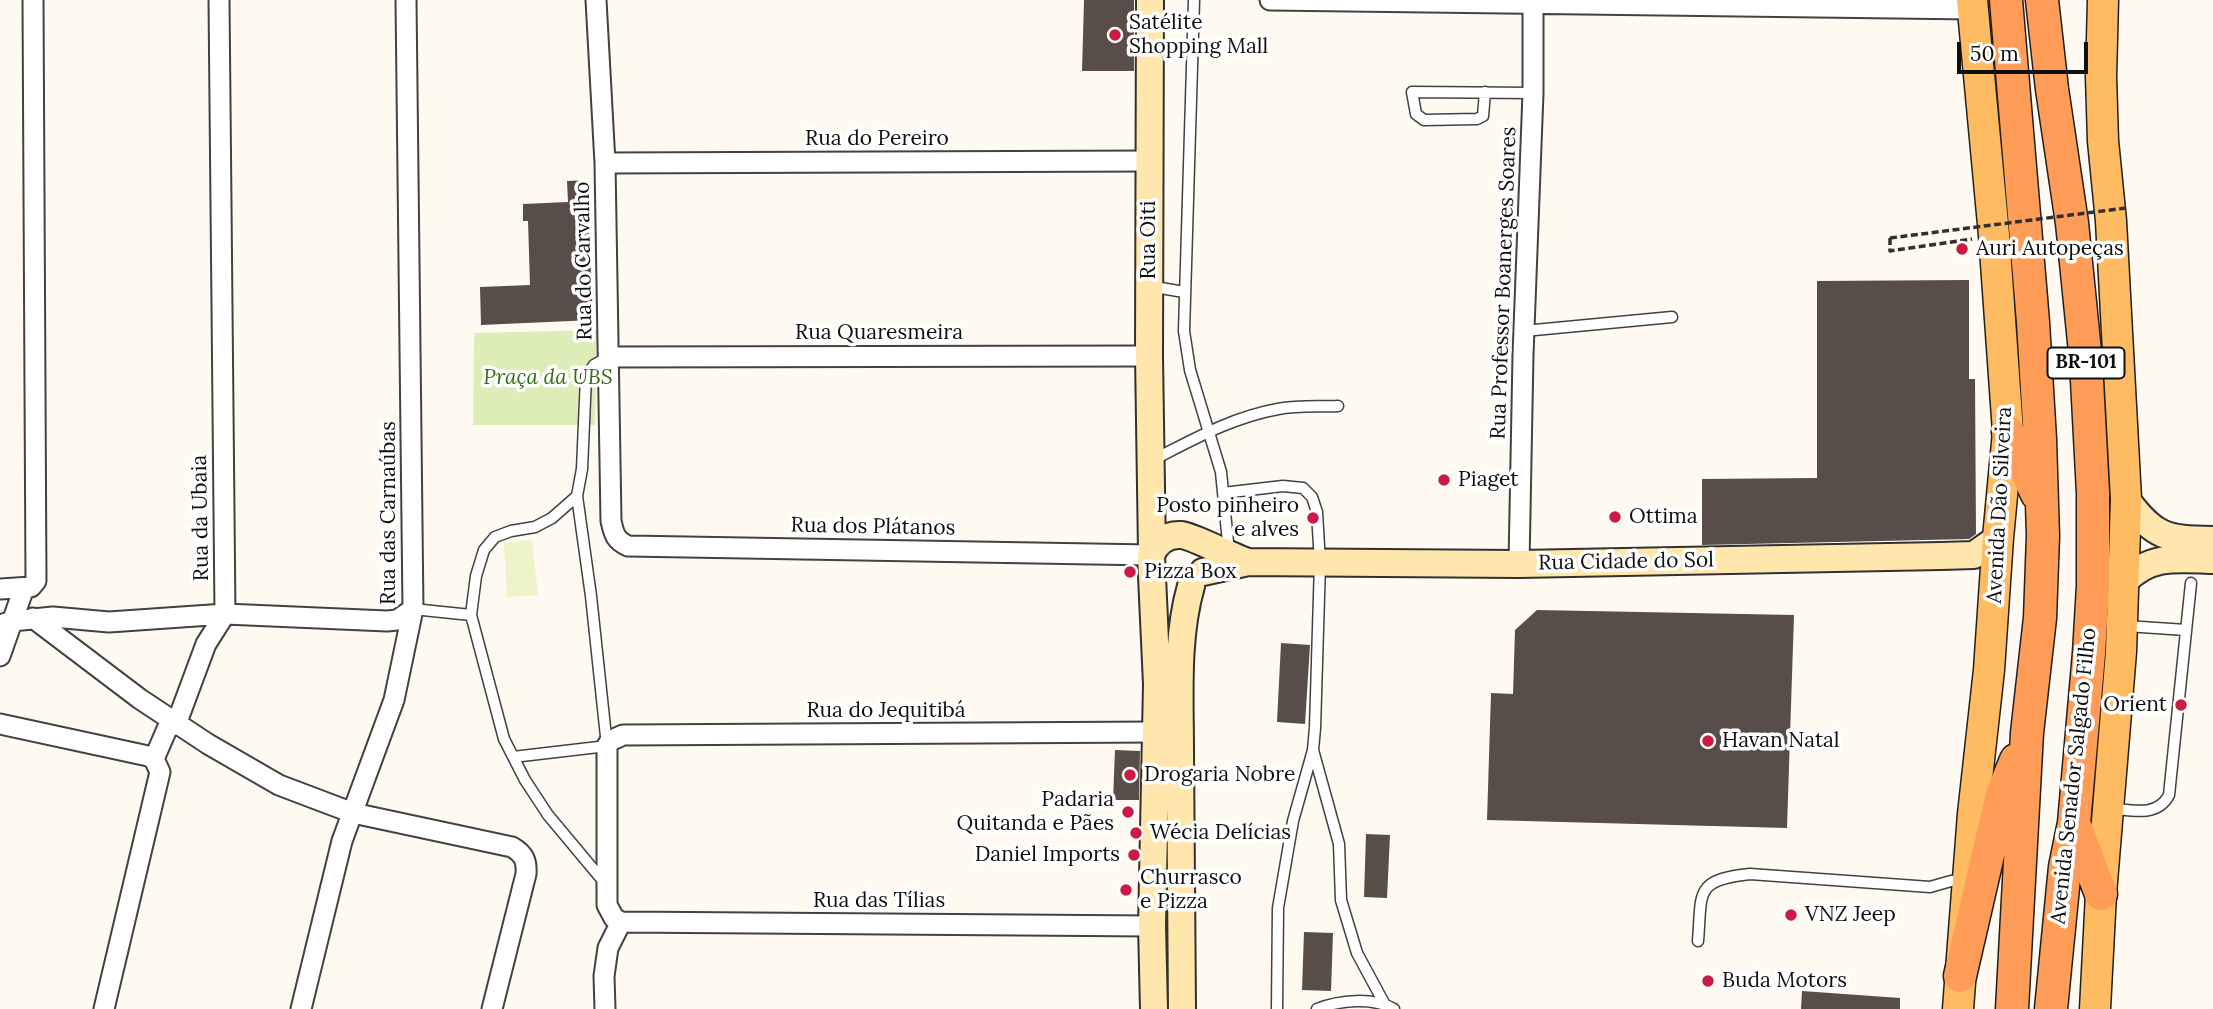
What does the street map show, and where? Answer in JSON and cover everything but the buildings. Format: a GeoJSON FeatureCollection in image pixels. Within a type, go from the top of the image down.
{"type":"FeatureCollection","features":[{"type":"Feature","properties":{"kind":"highway","name":"Avenida Senador Salgado Filho"},"geometry":{"type":"LineString","coordinates":[[2006,0],[2033,323],[2042,505],[2040,618],[2027,733],[2012,1009]]}},
{"type":"Feature","properties":{"kind":"highway","name":"Avenida Senador Salgado Filho"},"geometry":{"type":"LineString","coordinates":[[2042,0],[2072,223],[2086,362],[2093,493],[2093,586],[2089,653],[2074,822],[2065,867],[2051,1009]]}},
{"type":"Feature","properties":{"kind":"highway"},"geometry":{"type":"LineString","coordinates":[[2008,432],[2042,505]]}},
{"type":"Feature","properties":{"kind":"highway"},"geometry":{"type":"LineString","coordinates":[[1960,976],[2002,794],[2027,733]]}},
{"type":"Feature","properties":{"kind":"highway"},"geometry":{"type":"LineString","coordinates":[[2074,822],[2101,894]]}},
{"type":"Feature","properties":{"kind":"main road","name":"Rua Oiti"},"geometry":{"type":"LineString","coordinates":[[1150,0],[1149,356],[1157,684],[1152,926],[1154,1009]]}},
{"type":"Feature","properties":{"kind":"main road","name":"Avenida Senador Salgado Filho"},"geometry":{"type":"LineString","coordinates":[[2095,1009],[2122,625],[2126,499],[2109,200],[2103,141],[2103,0]]}},
{"type":"Feature","properties":{"kind":"main road","name":"Avenida Dão Silveira"},"geometry":{"type":"LineString","coordinates":[[1958,1009],[2008,432],[1994,235],[1972,4]]}},
{"type":"Feature","properties":{"kind":"main road","name":"Rua Oiti"},"geometry":{"type":"LineString","coordinates":[[1152,470],[1188,537]]}},
{"type":"Feature","properties":{"kind":"main road"},"geometry":{"type":"LineString","coordinates":[[2126,499],[2145,522],[2164,535],[2175,539],[2213,540]]}},
{"type":"Feature","properties":{"kind":"main road"},"geometry":{"type":"LineString","coordinates":[[1182,1009],[1182,642],[1184,616],[1205,560],[1201,548],[1188,537],[1163,539],[1152,560],[1163,585],[1177,589],[1197,579]]}},
{"type":"Feature","properties":{"kind":"main road","name":"Rua Cidade do Sol"},"geometry":{"type":"LineString","coordinates":[[1188,537],[1239,559],[1320,563],[1519,564],[1974,555],[1998,538]]}},
{"type":"Feature","properties":{"kind":"main road","name":"Rua Cidade do Sol"},"geometry":{"type":"LineString","coordinates":[[1197,579],[1239,559]]}},
{"type":"Feature","properties":{"kind":"main road"},"geometry":{"type":"LineString","coordinates":[[2124,581],[2135,570],[2158,560],[2213,560]]}},
{"type":"Feature","properties":{"kind":"street"},"geometry":{"type":"LineString","coordinates":[[0,656],[6,623],[28,588],[36,581],[33,0]]}},
{"type":"Feature","properties":{"kind":"street","name":"Rua da Ubaia"},"geometry":{"type":"LineString","coordinates":[[219,0],[225,614]]}},
{"type":"Feature","properties":{"kind":"street","name":"Rua das Carnaúbas"},"geometry":{"type":"LineString","coordinates":[[301,1009],[342,841],[394,699],[413,609],[406,0]]}},
{"type":"Feature","properties":{"kind":"street","name":"Rua do Carvalho"},"geometry":{"type":"LineString","coordinates":[[596,0],[605,163],[611,521]]}},
{"type":"Feature","properties":{"kind":"street"},"geometry":{"type":"LineString","coordinates":[[1270,0],[1533,4],[1972,4]]}},
{"type":"Feature","properties":{"kind":"street","name":"Rua Professor Boanerges Soares"},"geometry":{"type":"LineString","coordinates":[[1519,564],[1533,93],[1533,4]]}},
{"type":"Feature","properties":{"kind":"street","name":"Rua do Pereiro"},"geometry":{"type":"LineString","coordinates":[[605,163],[1149,161]]}},
{"type":"Feature","properties":{"kind":"street","name":"Rua Quaresmeira"},"geometry":{"type":"LineString","coordinates":[[609,357],[1149,356]]}},
{"type":"Feature","properties":{"kind":"street","name":"Rua dos Plátanos"},"geometry":{"type":"LineString","coordinates":[[611,521],[618,542],[628,546],[1152,560]]}},
{"type":"Feature","properties":{"kind":"street"},"geometry":{"type":"LineString","coordinates":[[0,589],[28,588]]}},
{"type":"Feature","properties":{"kind":"street"},"geometry":{"type":"LineString","coordinates":[[6,623],[33,618],[74,617],[109,622],[225,614],[387,621],[397,620],[413,609]]}},
{"type":"Feature","properties":{"kind":"street"},"geometry":{"type":"LineString","coordinates":[[154,759],[167,729],[177,722],[206,644],[225,614]]}},
{"type":"Feature","properties":{"kind":"street"},"geometry":{"type":"LineString","coordinates":[[33,618],[140,699],[208,744],[279,785],[353,813],[512,847],[520,851],[527,864],[526,874],[492,1009]]}},
{"type":"Feature","properties":{"kind":"street"},"geometry":{"type":"LineString","coordinates":[[0,724],[148,756],[154,759],[160,772],[104,1009]]}},
{"type":"Feature","properties":{"kind":"street","name":"Rua do Jequitibá"},"geometry":{"type":"LineString","coordinates":[[611,741],[623,735],[1156,732]]}},
{"type":"Feature","properties":{"kind":"street"},"geometry":{"type":"LineString","coordinates":[[605,1009],[604,976],[616,917],[607,905],[611,741]]}},
{"type":"Feature","properties":{"kind":"street","name":"Rua das Tílias"},"geometry":{"type":"LineString","coordinates":[[616,917],[1152,926]]}},
{"type":"Feature","properties":{"kind":"lane"},"geometry":{"type":"LineString","coordinates":[[1194,0],[1184,331],[1190,369],[1221,472],[1223,493],[1239,559]]}},
{"type":"Feature","properties":{"kind":"lane"},"geometry":{"type":"LineString","coordinates":[[1485,92],[1483,116],[1477,119],[1424,120],[1416,114],[1412,92],[1485,92],[1533,93]]}},
{"type":"Feature","properties":{"kind":"lane"},"geometry":{"type":"LineString","coordinates":[[1149,286],[1184,292]]}},
{"type":"Feature","properties":{"kind":"lane"},"geometry":{"type":"LineString","coordinates":[[1524,331],[1672,317]]}},
{"type":"Feature","properties":{"kind":"lane"},"geometry":{"type":"LineString","coordinates":[[513,757],[611,741],[577,496],[582,469],[586,377],[594,365],[609,357]]}},
{"type":"Feature","properties":{"kind":"lane"},"geometry":{"type":"LineString","coordinates":[[1152,470],[1208,431],[1244,417],[1282,408],[1338,406]]}},
{"type":"Feature","properties":{"kind":"lane"},"geometry":{"type":"LineString","coordinates":[[1223,493],[1283,486],[1303,488],[1312,497],[1317,512],[1320,563],[1313,750],[1293,821],[1278,908],[1277,1009]]}},
{"type":"Feature","properties":{"kind":"lane"},"geometry":{"type":"LineString","coordinates":[[577,496],[552,518],[535,527],[495,537],[484,550],[476,576],[471,615],[504,739],[513,757],[548,815],[607,886]]}},
{"type":"Feature","properties":{"kind":"lane"},"geometry":{"type":"LineString","coordinates":[[2108,808],[2148,812],[2161,806],[2169,795],[2191,583]]}},
{"type":"Feature","properties":{"kind":"lane"},"geometry":{"type":"LineString","coordinates":[[413,609],[471,615]]}},
{"type":"Feature","properties":{"kind":"lane"},"geometry":{"type":"LineString","coordinates":[[2122,625],[2186,629]]}},
{"type":"Feature","properties":{"kind":"lane"},"geometry":{"type":"LineString","coordinates":[[1313,750],[1339,844],[1341,900],[1357,953],[1384,1003]]}},
{"type":"Feature","properties":{"kind":"lane"},"geometry":{"type":"LineString","coordinates":[[1698,941],[1704,890],[1710,883],[1736,875],[1930,887],[1968,880]]}},
{"type":"Feature","properties":{"kind":"lane"},"geometry":{"type":"LineString","coordinates":[[1317,1009],[1344,1003],[1384,1003],[1395,1009]]}},
{"type":"Feature","properties":{"kind":"path"},"geometry":{"type":"LineString","coordinates":[[1994,235],[1890,251],[1890,237],[2126,208]]}},
{"type":"Feature","properties":{"kind":"green space","name":"Praça da UBS"},"geometry":{"type":"Polygon","coordinates":[[[597,330],[595,425],[473,425],[474,333],[597,330]]]}},
{"type":"Feature","properties":{"kind":"green space"},"geometry":{"type":"Polygon","coordinates":[[[532,540],[538,595],[507,597],[504,543],[532,540]]]}},
{"type":"Feature","properties":{"kind":"place","name":"Satélite Shopping Mall"},"geometry":{"type":"Point","coordinates":[1115,35]}},
{"type":"Feature","properties":{"kind":"place","name":"Auri Autopeças"},"geometry":{"type":"Point","coordinates":[1962,249]}},
{"type":"Feature","properties":{"kind":"place","name":"Piaget"},"geometry":{"type":"Point","coordinates":[1444,480]}},
{"type":"Feature","properties":{"kind":"place","name":"Ottima"},"geometry":{"type":"Point","coordinates":[1615,517]}},
{"type":"Feature","properties":{"kind":"place","name":"Posto pinheiro e alves"},"geometry":{"type":"Point","coordinates":[1313,518]}},
{"type":"Feature","properties":{"kind":"place","name":"Pizza Box"},"geometry":{"type":"Point","coordinates":[1130,572]}},
{"type":"Feature","properties":{"kind":"place","name":"Orient"},"geometry":{"type":"Point","coordinates":[2181,705]}},
{"type":"Feature","properties":{"kind":"place","name":"Havan Natal"},"geometry":{"type":"Point","coordinates":[1708,741]}},
{"type":"Feature","properties":{"kind":"place","name":"Drogaria Nobre"},"geometry":{"type":"Point","coordinates":[1130,775]}},
{"type":"Feature","properties":{"kind":"place","name":"Padaria Quitanda e Pães"},"geometry":{"type":"Point","coordinates":[1128,812]}},
{"type":"Feature","properties":{"kind":"place","name":"Wécia Delícias"},"geometry":{"type":"Point","coordinates":[1136,833]}},
{"type":"Feature","properties":{"kind":"place","name":"Daniel Imports"},"geometry":{"type":"Point","coordinates":[1134,855]}},
{"type":"Feature","properties":{"kind":"place","name":"Churrasco e Pizza"},"geometry":{"type":"Point","coordinates":[1126,890]}},
{"type":"Feature","properties":{"kind":"place","name":"VNZ Jeep"},"geometry":{"type":"Point","coordinates":[1791,915]}},
{"type":"Feature","properties":{"kind":"place","name":"Buda Motors"},"geometry":{"type":"Point","coordinates":[1708,981]}}]}
